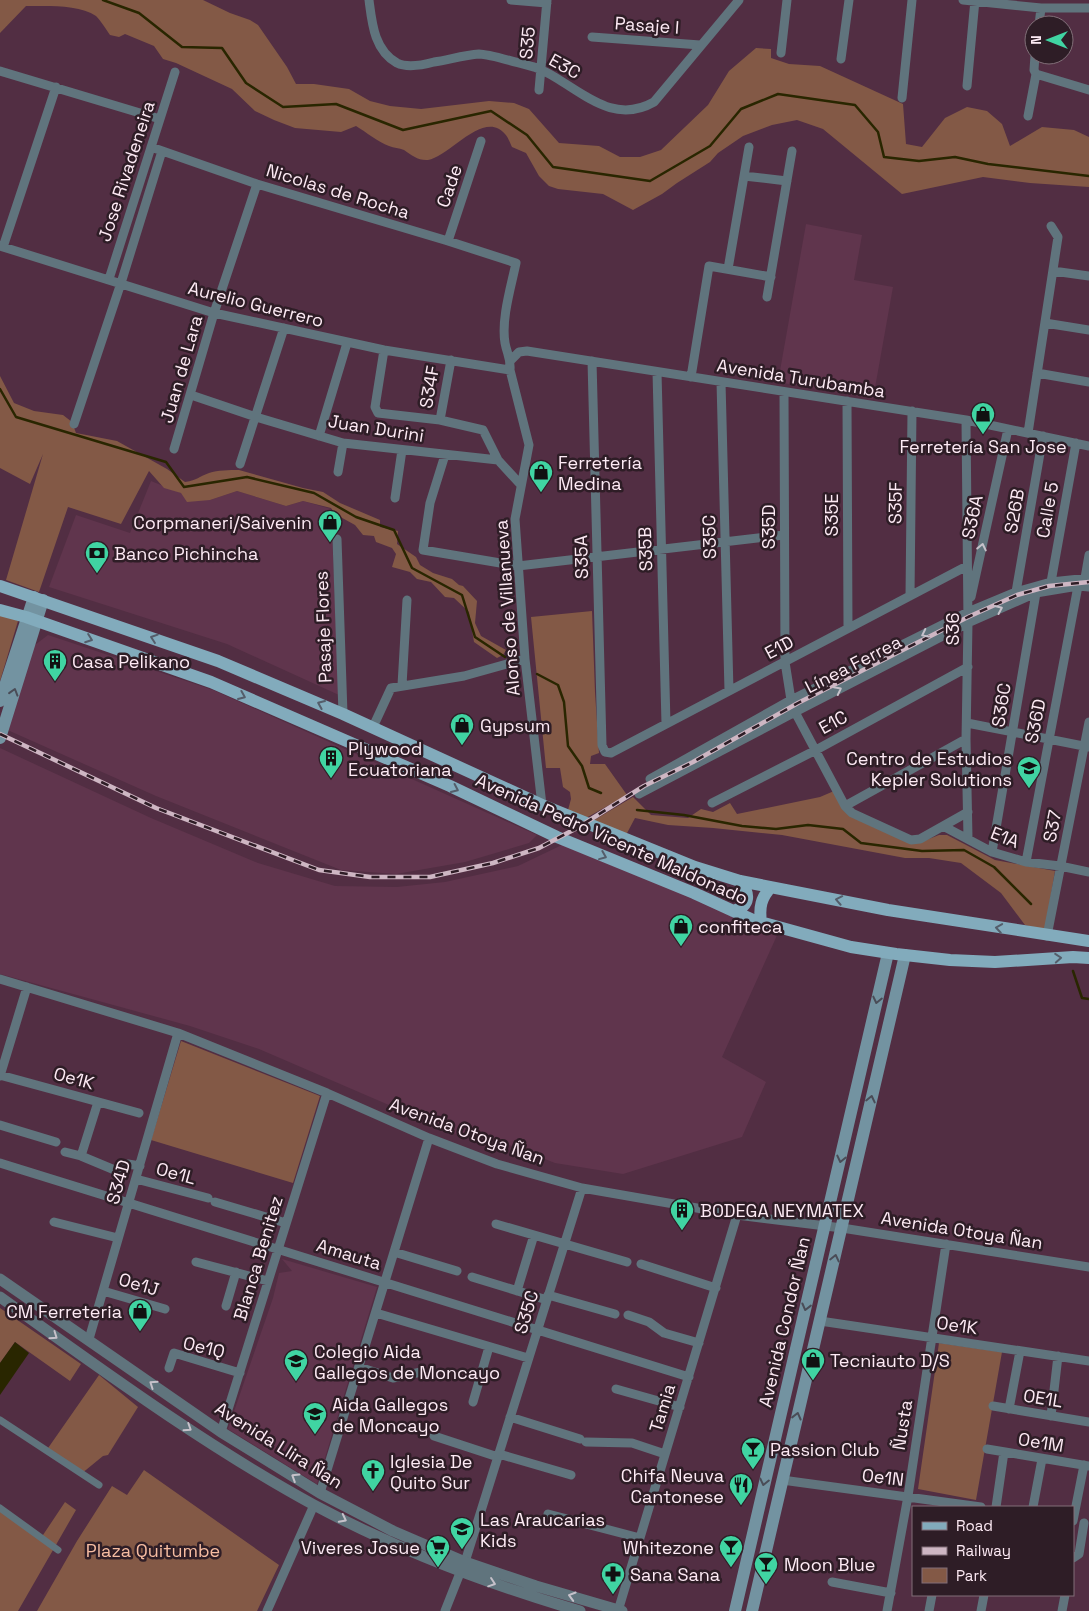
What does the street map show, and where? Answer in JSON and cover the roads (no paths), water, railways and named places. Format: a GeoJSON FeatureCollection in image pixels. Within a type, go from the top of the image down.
{"type":"FeatureCollection","features":[{"type":"Feature","properties":{"kind":"main road","name":"Avenida Pedro Vicente Maldonado"},"geometry":{"type":"LineString","coordinates":[[0,586],[218,661],[373,727],[542,805],[696,867],[740,881],[894,911],[1089,941]]}},
{"type":"Feature","properties":{"kind":"main road"},"geometry":{"type":"LineString","coordinates":[[0,701],[38,598]]}},
{"type":"Feature","properties":{"kind":"main road","name":"Avenida Pedro Vicente Maldonado"},"geometry":{"type":"LineString","coordinates":[[0,610],[211,682],[450,786],[558,837],[694,892],[761,922],[851,947],[950,960],[995,962],[1073,957],[1089,958]]}},
{"type":"Feature","properties":{"kind":"main road"},"geometry":{"type":"LineString","coordinates":[[0,738],[31,619]]}},
{"type":"Feature","properties":{"kind":"main road"},"geometry":{"type":"LineString","coordinates":[[733,911],[743,906],[747,898],[747,889],[740,881]]}},
{"type":"Feature","properties":{"kind":"main road"},"geometry":{"type":"LineString","coordinates":[[761,922],[759,910],[761,902],[770,887]]}},
{"type":"Feature","properties":{"kind":"main road","name":"Avenida Condor Ñan"},"geometry":{"type":"LineString","coordinates":[[735,1611],[888,953]]}},
{"type":"Feature","properties":{"kind":"main road","name":"Avenida Condor Ñan"},"geometry":{"type":"LineString","coordinates":[[752,1611],[905,955]]}},
{"type":"Feature","properties":{"kind":"main road"},"geometry":{"type":"LineString","coordinates":[[725,1611],[740,1592]]}},
{"type":"Feature","properties":{"kind":"street","name":"E3C"},"geometry":{"type":"LineString","coordinates":[[370,0],[371,19],[376,39],[386,56],[399,64],[417,66],[480,54],[541,69],[600,105],[616,110],[632,111],[644,108],[654,102],[739,0]]}},
{"type":"Feature","properties":{"kind":"street"},"geometry":{"type":"LineString","coordinates":[[511,0],[547,1]]}},
{"type":"Feature","properties":{"kind":"street"},"geometry":{"type":"LineString","coordinates":[[781,54],[787,0]]}},
{"type":"Feature","properties":{"kind":"street"},"geometry":{"type":"LineString","coordinates":[[841,59],[849,0]]}},
{"type":"Feature","properties":{"kind":"street"},"geometry":{"type":"LineString","coordinates":[[902,98],[912,0]]}},
{"type":"Feature","properties":{"kind":"street"},"geometry":{"type":"LineString","coordinates":[[963,0],[1041,8],[1089,8]]}},
{"type":"Feature","properties":{"kind":"street"},"geometry":{"type":"LineString","coordinates":[[967,86],[975,0]]}},
{"type":"Feature","properties":{"kind":"street","name":"S35"},"geometry":{"type":"LineString","coordinates":[[539,90],[547,1]]}},
{"type":"Feature","properties":{"kind":"street"},"geometry":{"type":"LineString","coordinates":[[1040,15],[1041,8]]}},
{"type":"Feature","properties":{"kind":"street","name":"Pasaje I"},"geometry":{"type":"LineString","coordinates":[[592,37],[700,45]]}},
{"type":"Feature","properties":{"kind":"street"},"geometry":{"type":"LineString","coordinates":[[1028,116],[1036,74],[1034,65]]}},
{"type":"Feature","properties":{"kind":"street"},"geometry":{"type":"LineString","coordinates":[[0,70],[160,119]]}},
{"type":"Feature","properties":{"kind":"street","name":"Jose Rivadeneira"},"geometry":{"type":"LineString","coordinates":[[109,279],[175,72]]}},
{"type":"Feature","properties":{"kind":"street"},"geometry":{"type":"LineString","coordinates":[[1036,74],[1089,90]]}},
{"type":"Feature","properties":{"kind":"street"},"geometry":{"type":"LineString","coordinates":[[2,246],[56,87]]}},
{"type":"Feature","properties":{"kind":"street","name":"Cade"},"geometry":{"type":"LineString","coordinates":[[448,241],[481,141]]}},
{"type":"Feature","properties":{"kind":"street","name":"Nicolas de Rocha"},"geometry":{"type":"LineString","coordinates":[[151,147],[257,184],[448,241],[516,264]]}},
{"type":"Feature","properties":{"kind":"street"},"geometry":{"type":"LineString","coordinates":[[728,269],[749,147]]}},
{"type":"Feature","properties":{"kind":"street"},"geometry":{"type":"LineString","coordinates":[[74,424],[162,151]]}},
{"type":"Feature","properties":{"kind":"street"},"geometry":{"type":"LineString","coordinates":[[767,297],[792,151]]}},
{"type":"Feature","properties":{"kind":"street"},"geometry":{"type":"LineString","coordinates":[[744,176],[787,181]]}},
{"type":"Feature","properties":{"kind":"street","name":"Juan de Lara"},"geometry":{"type":"LineString","coordinates":[[174,449],[214,313],[257,184]]}},
{"type":"Feature","properties":{"kind":"street"},"geometry":{"type":"LineString","coordinates":[[1028,433],[1058,237],[1051,226]]}},
{"type":"Feature","properties":{"kind":"street","name":"Aurelio Guerrero"},"geometry":{"type":"LineString","coordinates":[[2,246],[214,313],[347,343],[510,370]]}},
{"type":"Feature","properties":{"kind":"street","name":"Alonso de Villanueva"},"geometry":{"type":"LineString","coordinates":[[516,264],[505,321],[505,343],[511,360],[510,370],[529,445],[515,519],[525,659],[542,805]]}},
{"type":"Feature","properties":{"kind":"street"},"geometry":{"type":"LineString","coordinates":[[691,377],[709,266],[771,277]]}},
{"type":"Feature","properties":{"kind":"street"},"geometry":{"type":"LineString","coordinates":[[1053,271],[1089,276]]}},
{"type":"Feature","properties":{"kind":"street"},"geometry":{"type":"LineString","coordinates":[[1045,323],[1089,330]]}},
{"type":"Feature","properties":{"kind":"street"},"geometry":{"type":"LineString","coordinates":[[240,464],[284,328]]}},
{"type":"Feature","properties":{"kind":"street"},"geometry":{"type":"LineString","coordinates":[[319,436],[347,343]]}},
{"type":"Feature","properties":{"kind":"street"},"geometry":{"type":"LineString","coordinates":[[384,350],[375,407],[378,413],[440,420],[483,430],[498,460],[521,485]]}},
{"type":"Feature","properties":{"kind":"street","name":"Avenida Turubamba"},"geometry":{"type":"LineString","coordinates":[[511,360],[519,352],[527,351],[966,420],[1089,446]]}},
{"type":"Feature","properties":{"kind":"street","name":"S34F"},"geometry":{"type":"LineString","coordinates":[[440,420],[451,360]]}},
{"type":"Feature","properties":{"kind":"street","name":"S35A"},"geometry":{"type":"LineString","coordinates":[[592,361],[602,745],[605,752]]}},
{"type":"Feature","properties":{"kind":"street","name":"S35B"},"geometry":{"type":"LineString","coordinates":[[657,372],[666,724]]}},
{"type":"Feature","properties":{"kind":"street"},"geometry":{"type":"LineString","coordinates":[[1037,373],[1089,382]]}},
{"type":"Feature","properties":{"kind":"street","name":"S35C"},"geometry":{"type":"LineString","coordinates":[[721,382],[729,691]]}},
{"type":"Feature","properties":{"kind":"street","name":"S35D"},"geometry":{"type":"LineString","coordinates":[[784,392],[785,662],[791,700],[795,712],[845,806]]}},
{"type":"Feature","properties":{"kind":"street","name":"Juan Durini"},"geometry":{"type":"LineString","coordinates":[[191,395],[256,417],[344,443],[498,460]]}},
{"type":"Feature","properties":{"kind":"street","name":"S35E"},"geometry":{"type":"LineString","coordinates":[[847,401],[848,628]]}},
{"type":"Feature","properties":{"kind":"street","name":"S35F"},"geometry":{"type":"LineString","coordinates":[[910,596],[912,412]]}},
{"type":"Feature","properties":{"kind":"street","name":"S36"},"geometry":{"type":"LineString","coordinates":[[966,420],[968,612],[966,739],[968,838]]}},
{"type":"Feature","properties":{"kind":"street","name":"S36A"},"geometry":{"type":"LineString","coordinates":[[968,612],[1008,429]]}},
{"type":"Feature","properties":{"kind":"street","name":"S26B"},"geometry":{"type":"LineString","coordinates":[[1016,592],[1043,436]]}},
{"type":"Feature","properties":{"kind":"street"},"geometry":{"type":"LineString","coordinates":[[338,472],[344,443]]}},
{"type":"Feature","properties":{"kind":"street","name":"Calle 5"},"geometry":{"type":"LineString","coordinates":[[1051,582],[1076,443]]}},
{"type":"Feature","properties":{"kind":"street"},"geometry":{"type":"LineString","coordinates":[[395,498],[402,450]]}},
{"type":"Feature","properties":{"kind":"street"},"geometry":{"type":"LineString","coordinates":[[445,455],[430,503],[423,550],[518,566],[784,535]]}},
{"type":"Feature","properties":{"kind":"street","name":"Pasaje Flores"},"geometry":{"type":"LineString","coordinates":[[337,539],[343,714]]}},
{"type":"Feature","properties":{"kind":"street"},"geometry":{"type":"LineString","coordinates":[[1088,581],[1089,555]]}},
{"type":"Feature","properties":{"kind":"street","name":"E1D"},"geometry":{"type":"LineString","coordinates":[[605,752],[611,753],[967,566]]}},
{"type":"Feature","properties":{"kind":"street","name":"Línea Ferrea"},"geometry":{"type":"LineString","coordinates":[[650,779],[791,700],[968,612],[1016,592],[1051,582],[1088,581]]}},
{"type":"Feature","properties":{"kind":"street","name":"Línea Ferrea"},"geometry":{"type":"LineString","coordinates":[[639,794],[968,623],[1036,592],[1078,586],[1088,581]]}},
{"type":"Feature","properties":{"kind":"street","name":"S36D"},"geometry":{"type":"LineString","coordinates":[[1026,862],[1078,586]]}},
{"type":"Feature","properties":{"kind":"street","name":"S36C"},"geometry":{"type":"LineString","coordinates":[[992,852],[1036,592]]}},
{"type":"Feature","properties":{"kind":"street"},"geometry":{"type":"LineString","coordinates":[[402,685],[407,600]]}},
{"type":"Feature","properties":{"kind":"street"},"geometry":{"type":"LineString","coordinates":[[373,727],[391,688],[464,676],[525,659]]}},
{"type":"Feature","properties":{"kind":"street","name":"E1C"},"geometry":{"type":"LineString","coordinates":[[712,803],[816,750],[968,667]]}},
{"type":"Feature","properties":{"kind":"street","name":"S37"},"geometry":{"type":"LineString","coordinates":[[1048,936],[1060,866],[1086,746],[1089,722]]}},
{"type":"Feature","properties":{"kind":"street"},"geometry":{"type":"LineString","coordinates":[[967,723],[1086,746]]}},
{"type":"Feature","properties":{"kind":"street"},"geometry":{"type":"LineString","coordinates":[[966,739],[845,806],[852,813],[911,840],[920,839],[968,812]]}},
{"type":"Feature","properties":{"kind":"street","name":"E1A"},"geometry":{"type":"LineString","coordinates":[[942,826],[992,852],[1026,862],[1089,872]]}},
{"type":"Feature","properties":{"kind":"street","name":"Avenida Otoya Ñan"},"geometry":{"type":"LineString","coordinates":[[0,979],[178,1033],[327,1093],[429,1138],[497,1164],[582,1188],[737,1215],[842,1228],[1089,1267]]}},
{"type":"Feature","properties":{"kind":"street"},"geometry":{"type":"LineString","coordinates":[[0,1075],[27,987]]}},
{"type":"Feature","properties":{"kind":"street","name":"S34D"},"geometry":{"type":"LineString","coordinates":[[89,1340],[178,1033]]}},
{"type":"Feature","properties":{"kind":"street","name":"Oe1K"},"geometry":{"type":"LineString","coordinates":[[0,1075],[139,1114]]}},
{"type":"Feature","properties":{"kind":"street","name":"Blanca Benitez"},"geometry":{"type":"LineString","coordinates":[[221,1432],[327,1093]]}},
{"type":"Feature","properties":{"kind":"street"},"geometry":{"type":"LineString","coordinates":[[81,1156],[98,1102]]}},
{"type":"Feature","properties":{"kind":"street"},"geometry":{"type":"LineString","coordinates":[[0,1125],[56,1142]]}},
{"type":"Feature","properties":{"kind":"street"},"geometry":{"type":"LineString","coordinates":[[320,1493],[429,1138]]}},
{"type":"Feature","properties":{"kind":"street","name":"Oe1L"},"geometry":{"type":"LineString","coordinates":[[65,1152],[81,1156],[117,1171],[122,1171],[128,1164],[140,1166]]}},
{"type":"Feature","properties":{"kind":"street","name":"Amauta"},"geometry":{"type":"LineString","coordinates":[[0,1163],[689,1377]]}},
{"type":"Feature","properties":{"kind":"street","name":"Oe1L"},"geometry":{"type":"LineString","coordinates":[[136,1179],[286,1223]]}},
{"type":"Feature","properties":{"kind":"street","name":"S35C"},"geometry":{"type":"LineString","coordinates":[[465,1562],[582,1188]]}},
{"type":"Feature","properties":{"kind":"street","name":"Tamia"},"geometry":{"type":"LineString","coordinates":[[619,1611],[737,1215]]}},
{"type":"Feature","properties":{"kind":"street"},"geometry":{"type":"LineString","coordinates":[[54,1222],[118,1238]]}},
{"type":"Feature","properties":{"kind":"street"},"geometry":{"type":"LineString","coordinates":[[496,1224],[626,1262]]}},
{"type":"Feature","properties":{"kind":"street"},"geometry":{"type":"LineString","coordinates":[[517,1291],[534,1235]]}},
{"type":"Feature","properties":{"kind":"street","name":"Ñusta"},"geometry":{"type":"LineString","coordinates":[[888,1611],[908,1496],[946,1244]]}},
{"type":"Feature","properties":{"kind":"street"},"geometry":{"type":"LineString","coordinates":[[394,1252],[457,1271]]}},
{"type":"Feature","properties":{"kind":"street"},"geometry":{"type":"LineString","coordinates":[[196,1262],[268,1281]]}},
{"type":"Feature","properties":{"kind":"street"},"geometry":{"type":"LineString","coordinates":[[641,1264],[716,1288]]}},
{"type":"Feature","properties":{"kind":"street"},"geometry":{"type":"LineString","coordinates":[[226,1306],[236,1272]]}},
{"type":"Feature","properties":{"kind":"street"},"geometry":{"type":"LineString","coordinates":[[472,1277],[517,1291],[615,1314]]}},
{"type":"Feature","properties":{"kind":"street","name":"Avenida Llira Ñan"},"geometry":{"type":"LineString","coordinates":[[0,1279],[221,1432],[320,1493],[393,1531],[465,1562],[619,1611]]}},
{"type":"Feature","properties":{"kind":"street","name":"Oe1J"},"geometry":{"type":"LineString","coordinates":[[103,1291],[166,1309]]}},
{"type":"Feature","properties":{"kind":"street","name":"Avenida Llira Ñan"},"geometry":{"type":"LineString","coordinates":[[0,1297],[147,1402],[222,1451],[314,1505],[391,1543],[460,1573],[580,1611]]}},
{"type":"Feature","properties":{"kind":"street"},"geometry":{"type":"LineString","coordinates":[[376,1312],[528,1358]]}},
{"type":"Feature","properties":{"kind":"street"},"geometry":{"type":"LineString","coordinates":[[628,1315],[649,1322],[664,1333],[699,1343]]}},
{"type":"Feature","properties":{"kind":"street","name":"Oe1K"},"geometry":{"type":"LineString","coordinates":[[820,1321],[1089,1360]]}},
{"type":"Feature","properties":{"kind":"street"},"geometry":{"type":"LineString","coordinates":[[472,1402],[489,1347]]}},
{"type":"Feature","properties":{"kind":"street"},"geometry":{"type":"LineString","coordinates":[[1009,1409],[1020,1351]]}},
{"type":"Feature","properties":{"kind":"street","name":"Oe1Q"},"geometry":{"type":"LineString","coordinates":[[169,1368],[174,1353],[240,1373]]}},
{"type":"Feature","properties":{"kind":"street"},"geometry":{"type":"LineString","coordinates":[[1050,1416],[1058,1356]]}},
{"type":"Feature","properties":{"kind":"street"},"geometry":{"type":"LineString","coordinates":[[359,1367],[393,1378],[421,1372]]}},
{"type":"Feature","properties":{"kind":"street"},"geometry":{"type":"LineString","coordinates":[[616,1389],[680,1408]]}},
{"type":"Feature","properties":{"kind":"street","name":"OE1L"},"geometry":{"type":"LineString","coordinates":[[993,1406],[1089,1422]]}},
{"type":"Feature","properties":{"kind":"street"},"geometry":{"type":"LineString","coordinates":[[510,1417],[583,1441],[632,1443],[665,1454]]}},
{"type":"Feature","properties":{"kind":"street"},"geometry":{"type":"LineString","coordinates":[[0,1420],[99,1484]]}},
{"type":"Feature","properties":{"kind":"street"},"geometry":{"type":"LineString","coordinates":[[434,1436],[571,1475]]}},
{"type":"Feature","properties":{"kind":"street","name":"Oe1M"},"geometry":{"type":"LineString","coordinates":[[987,1450],[1087,1466]]}},
{"type":"Feature","properties":{"kind":"street"},"geometry":{"type":"LineString","coordinates":[[996,1506],[1004,1452]]}},
{"type":"Feature","properties":{"kind":"street"},"geometry":{"type":"LineString","coordinates":[[1033,1506],[1042,1459]]}},
{"type":"Feature","properties":{"kind":"street"},"geometry":{"type":"LineString","coordinates":[[1074,1517],[1087,1466]]}},
{"type":"Feature","properties":{"kind":"street","name":"Oe1N"},"geometry":{"type":"LineString","coordinates":[[782,1480],[908,1496],[945,1505],[963,1506]]}},
{"type":"Feature","properties":{"kind":"street"},"geometry":{"type":"LineString","coordinates":[[267,1611],[314,1505]]}},
{"type":"Feature","properties":{"kind":"street"},"geometry":{"type":"LineString","coordinates":[[0,1508],[58,1550]]}},
{"type":"Feature","properties":{"kind":"street"},"geometry":{"type":"LineString","coordinates":[[548,1514],[640,1538]]}},
{"type":"Feature","properties":{"kind":"street"},"geometry":{"type":"LineString","coordinates":[[1074,1521],[1087,1523],[1079,1554],[1074,1557]]}},
{"type":"Feature","properties":{"kind":"street"},"geometry":{"type":"LineString","coordinates":[[445,1611],[460,1573]]}},
{"type":"Feature","properties":{"kind":"street"},"geometry":{"type":"LineString","coordinates":[[832,1582],[891,1593]]}},
{"type":"Feature","properties":{"kind":"street"},"geometry":{"type":"LineString","coordinates":[[929,1611],[932,1596]]}},
{"type":"Feature","properties":{"kind":"street"},"geometry":{"type":"LineString","coordinates":[[981,1611],[984,1596]]}},
{"type":"Feature","properties":{"kind":"street"},"geometry":{"type":"LineString","coordinates":[[1062,1611],[1065,1596]]}},
{"type":"Feature","properties":{"kind":"waterway"},"geometry":{"type":"LineString","coordinates":[[103,0],[139,13],[182,47],[222,48],[246,83],[283,107],[336,104],[403,130],[491,111],[527,135],[553,167],[650,181],[710,146],[741,109],[778,94],[855,105],[878,132],[884,157],[919,161],[955,157],[988,164],[1089,176]]}},
{"type":"Feature","properties":{"kind":"waterway"},"geometry":{"type":"LineString","coordinates":[[0,389],[16,417],[166,462],[184,487],[247,477],[314,493],[356,517],[394,530],[412,568],[462,595],[475,637],[505,657]]}},
{"type":"Feature","properties":{"kind":"waterway"},"geometry":{"type":"LineString","coordinates":[[537,674],[558,685],[564,702],[568,746],[582,766],[589,788],[601,793]]}},
{"type":"Feature","properties":{"kind":"waterway"},"geometry":{"type":"LineString","coordinates":[[637,810],[684,815],[742,826],[776,829],[808,825],[843,829],[861,843],[922,851],[964,850],[994,867],[1031,904]]}},
{"type":"Feature","properties":{"kind":"waterway"},"geometry":{"type":"LineString","coordinates":[[1073,971],[1082,998],[1089,999]]}},
{"type":"Feature","properties":{"kind":"railway"},"geometry":{"type":"LineString","coordinates":[[0,734],[156,808],[319,870],[370,877],[430,877],[493,863],[539,848],[577,828],[644,786],[693,762],[798,703],[968,617],[1017,595],[1049,586],[1089,582]]}},
{"type":"Feature","properties":{"kind":"place","name":"Ferretería San Jose"},"geometry":{"type":"Point","coordinates":[983,435]}},
{"type":"Feature","properties":{"kind":"place","name":"Ferretería Medina"},"geometry":{"type":"Point","coordinates":[541,493]}},
{"type":"Feature","properties":{"kind":"place","name":"Corpmaneri/Saivenin"},"geometry":{"type":"Point","coordinates":[330,543]}},
{"type":"Feature","properties":{"kind":"place","name":"Banco Pichincha"},"geometry":{"type":"Point","coordinates":[97,574]}},
{"type":"Feature","properties":{"kind":"place","name":"Casa Pelikano"},"geometry":{"type":"Point","coordinates":[55,682]}},
{"type":"Feature","properties":{"kind":"place","name":"Gypsum"},"geometry":{"type":"Point","coordinates":[462,746]}},
{"type":"Feature","properties":{"kind":"place","name":"Plywood Ecuatoriana"},"geometry":{"type":"Point","coordinates":[331,779]}},
{"type":"Feature","properties":{"kind":"place","name":"Centro de Estudios Kepler Solutions"},"geometry":{"type":"Point","coordinates":[1029,789]}},
{"type":"Feature","properties":{"kind":"place","name":"confiteca"},"geometry":{"type":"Point","coordinates":[681,947]}},
{"type":"Feature","properties":{"kind":"place","name":"BODEGA NEYMATEX"},"geometry":{"type":"Point","coordinates":[682,1231]}},
{"type":"Feature","properties":{"kind":"place","name":"CM Ferreteria"},"geometry":{"type":"Point","coordinates":[140,1332]}},
{"type":"Feature","properties":{"kind":"place","name":"Tecniauto D/S"},"geometry":{"type":"Point","coordinates":[813,1381]}},
{"type":"Feature","properties":{"kind":"place","name":"Colegio Aida Gallegos de Moncayo"},"geometry":{"type":"Point","coordinates":[296,1382]}},
{"type":"Feature","properties":{"kind":"place","name":"Aida Gallegos de Moncayo"},"geometry":{"type":"Point","coordinates":[315,1435]}},
{"type":"Feature","properties":{"kind":"place","name":"Passion Club"},"geometry":{"type":"Point","coordinates":[753,1470]}},
{"type":"Feature","properties":{"kind":"place","name":"Iglesia De Quito Sur"},"geometry":{"type":"Point","coordinates":[373,1492]}},
{"type":"Feature","properties":{"kind":"place","name":"Chifa Neuva Cantonese"},"geometry":{"type":"Point","coordinates":[741,1506]}},
{"type":"Feature","properties":{"kind":"place","name":"Las Araucarias Kids"},"geometry":{"type":"Point","coordinates":[462,1550]}},
{"type":"Feature","properties":{"kind":"place","name":"Viveres Josue"},"geometry":{"type":"Point","coordinates":[438,1568]}},
{"type":"Feature","properties":{"kind":"place","name":"Whitezone"},"geometry":{"type":"Point","coordinates":[731,1568]}},
{"type":"Feature","properties":{"kind":"place","name":"Moon Blue"},"geometry":{"type":"Point","coordinates":[766,1585]}},
{"type":"Feature","properties":{"kind":"place","name":"Sana Sana"},"geometry":{"type":"Point","coordinates":[613,1595]}},
{"type":"Feature","properties":{"kind":"park label","name":"Plaza Quitumbe"},"geometry":{"type":"Point","coordinates":[153,1550]}}]}
